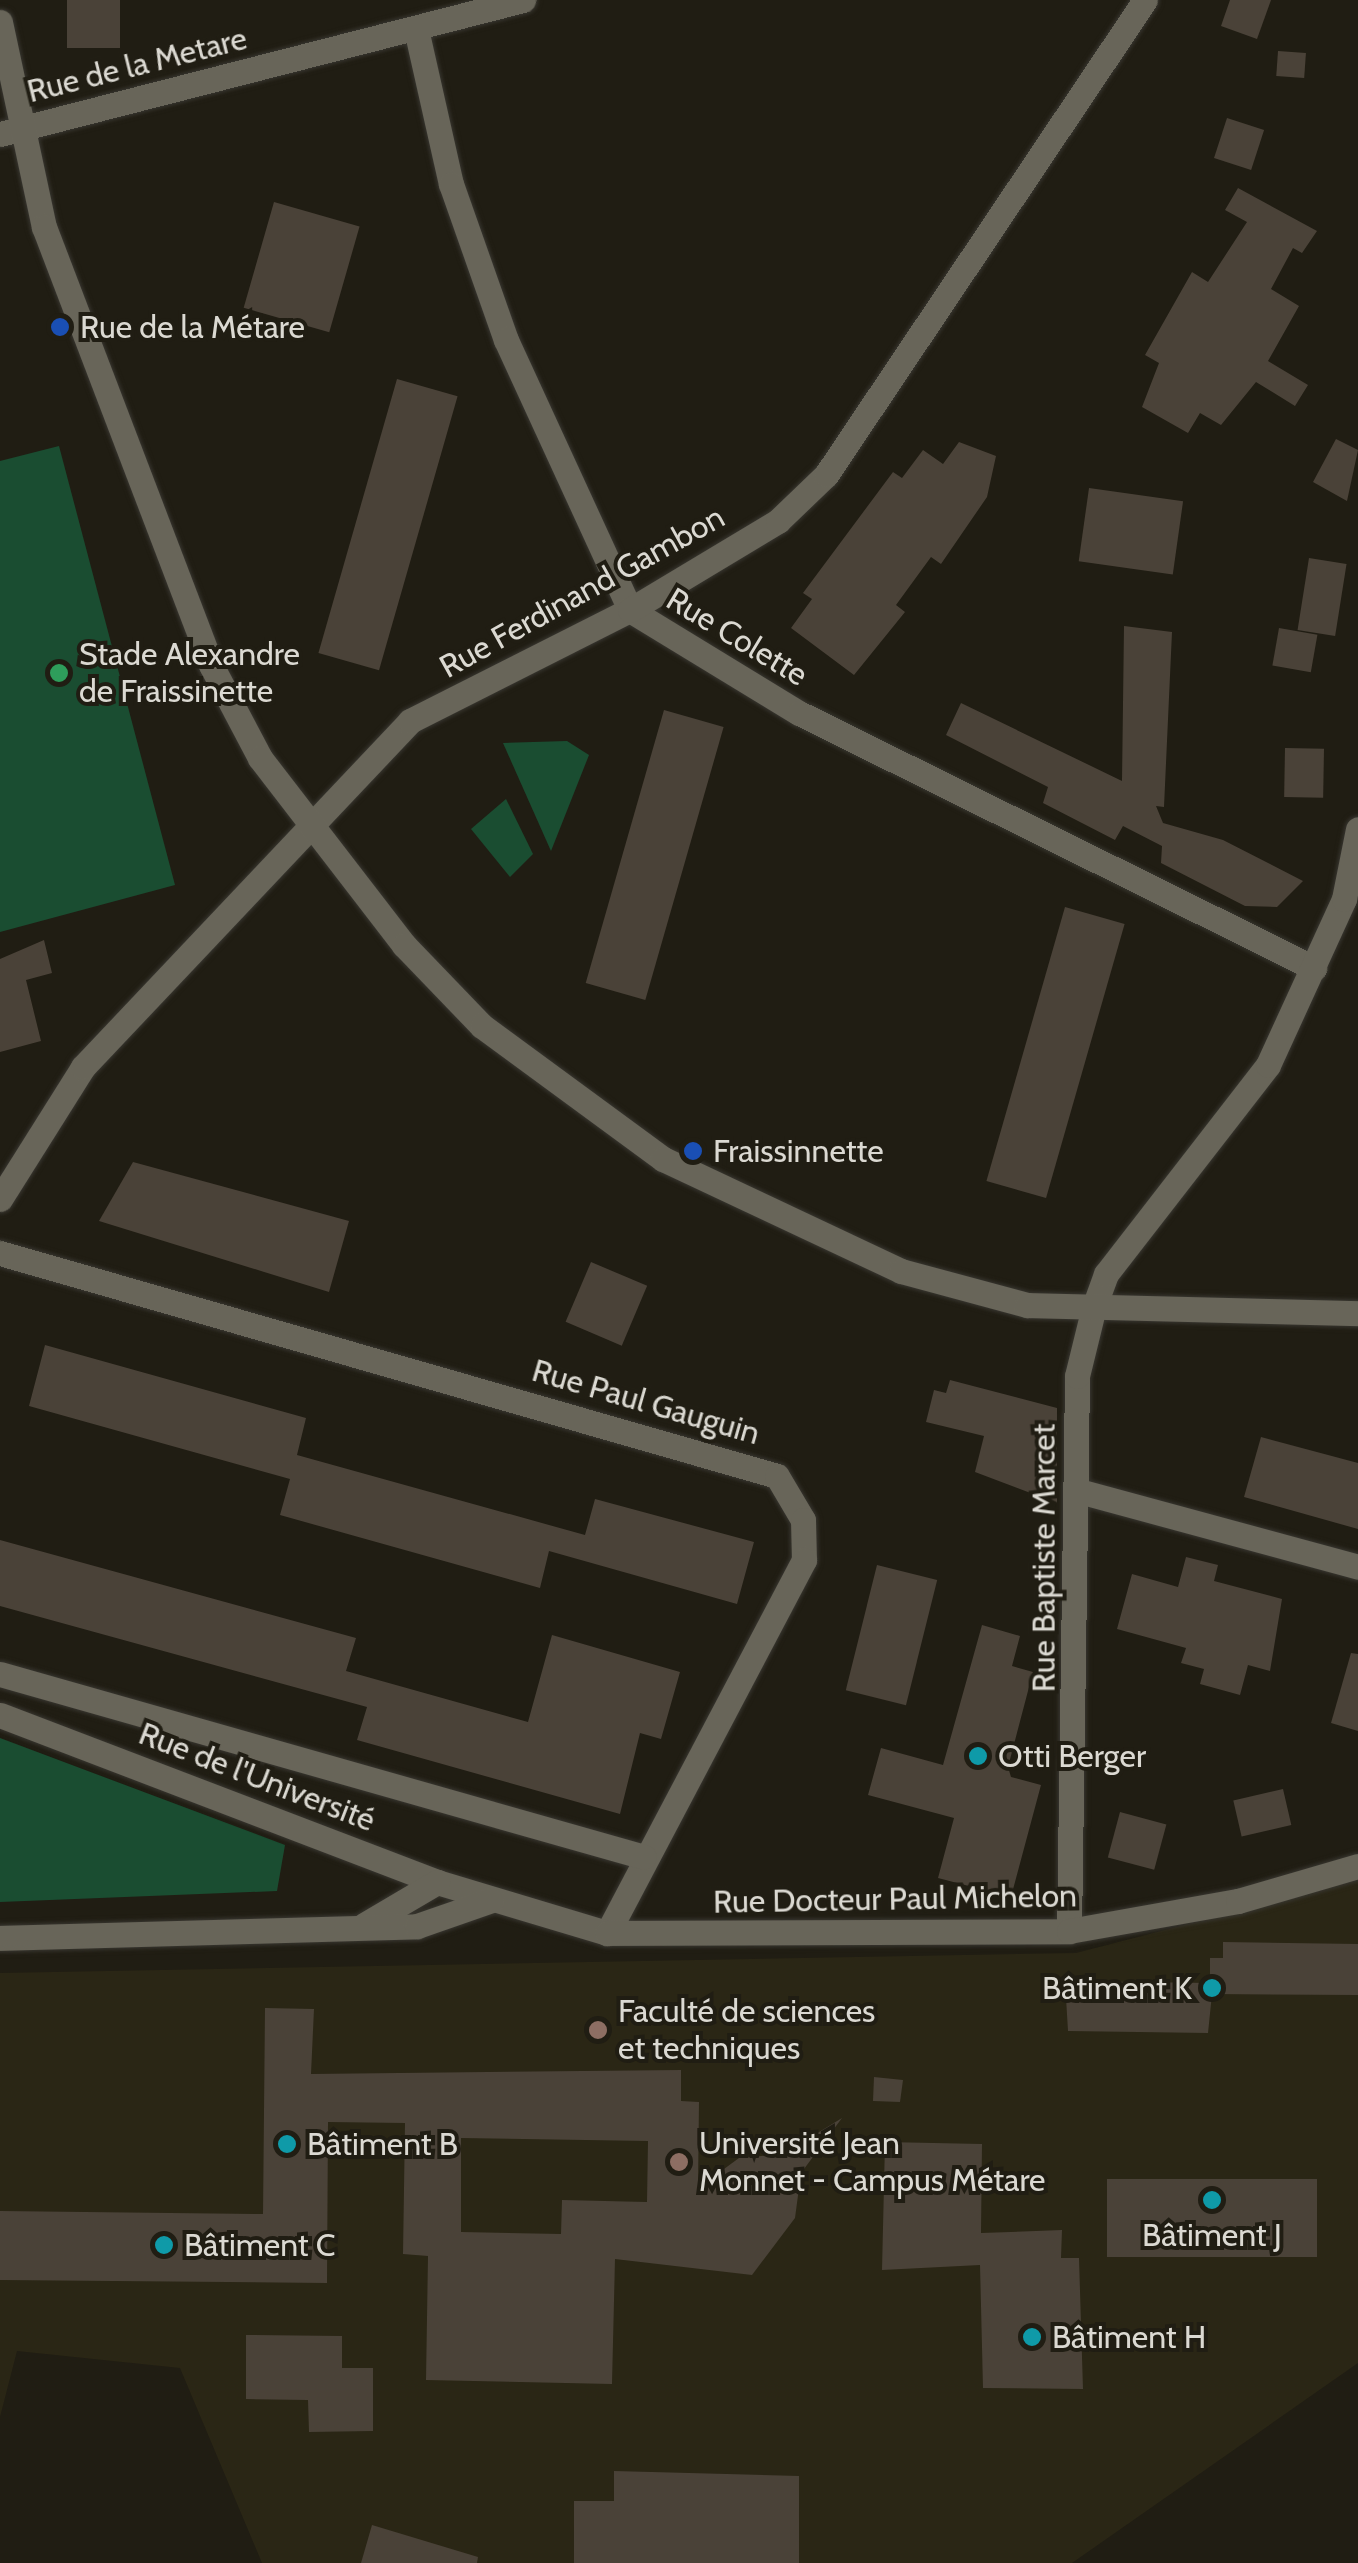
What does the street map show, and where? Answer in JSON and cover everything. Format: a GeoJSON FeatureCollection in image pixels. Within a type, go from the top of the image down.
{"type":"FeatureCollection","features":[{"type":"Feature","properties":{"kind":"street","name":"Rue de la Metare"},"geometry":{"type":"LineString","coordinates":[[11,130],[523,0]]}},
{"type":"Feature","properties":{"kind":"street","name":"Rue Ferdinand Gambon"},"geometry":{"type":"LineString","coordinates":[[0,1199],[83,1067],[315,828],[410,721],[630,610],[778,521],[826,475],[1145,0]]}},
{"type":"Feature","properties":{"kind":"street"},"geometry":{"type":"LineString","coordinates":[[0,22],[11,130],[44,227],[211,664],[260,758],[404,945],[482,1026],[663,1160],[858,1257],[961,1291],[1094,1307],[1358,1313]]}},
{"type":"Feature","properties":{"kind":"street","name":"Rue Colette"},"geometry":{"type":"LineString","coordinates":[[416,30],[452,184],[506,340],[630,610],[799,714],[1314,968]]}},
{"type":"Feature","properties":{"kind":"street","name":"Rue Baptiste Marcet"},"geometry":{"type":"LineString","coordinates":[[1069,1931],[1079,1492],[1077,1376],[1094,1307],[1106,1274],[1268,1065],[1344,899],[1358,829]]}},
{"type":"Feature","properties":{"kind":"street","name":"Rue Paul Gauguin"},"geometry":{"type":"LineString","coordinates":[[0,1253],[777,1476],[803,1520],[804,1560],[644,1857],[607,1934]]}},
{"type":"Feature","properties":{"kind":"street"},"geometry":{"type":"LineString","coordinates":[[1079,1492],[1358,1567]]}},
{"type":"Feature","properties":{"kind":"street"},"geometry":{"type":"LineString","coordinates":[[0,1674],[644,1857]]}},
{"type":"Feature","properties":{"kind":"street","name":"Rue de l'Université"},"geometry":{"type":"LineString","coordinates":[[0,1715],[492,1900]]}},
{"type":"Feature","properties":{"kind":"street","name":"Rue Docteur Paul Michelon"},"geometry":{"type":"LineString","coordinates":[[492,1900],[607,1934],[1069,1931],[1238,1901],[1358,1866]]}},
{"type":"Feature","properties":{"kind":"street"},"geometry":{"type":"LineString","coordinates":[[364,1925],[437,1882]]}},
{"type":"Feature","properties":{"kind":"street"},"geometry":{"type":"LineString","coordinates":[[0,1938],[416,1926],[492,1900]]}},
{"type":"Feature","properties":{"kind":"shaded area","name":"Université Jean Monnet - Campus Métare"},"geometry":{"type":"Polygon","coordinates":[[[1358,1880],[1358,2363],[1072,2563],[262,2563],[180,2368],[17,2351],[0,2417],[0,1973],[1076,1953],[1358,1880]]]}},
{"type":"Feature","properties":{"kind":"green space","name":"Stade Alexandre de Fraissinette"},"geometry":{"type":"Polygon","coordinates":[[[59,446],[175,885],[0,932],[0,461],[59,446]]]}},
{"type":"Feature","properties":{"kind":"green space"},"geometry":{"type":"Polygon","coordinates":[[[567,741],[589,755],[551,851],[503,743],[567,741]]]}},
{"type":"Feature","properties":{"kind":"green space"},"geometry":{"type":"Polygon","coordinates":[[[506,799],[533,854],[510,877],[471,829],[506,799]]]}},
{"type":"Feature","properties":{"kind":"green space"},"geometry":{"type":"Polygon","coordinates":[[[0,1738],[285,1845],[277,1891],[0,1902],[0,1738]]]}},
{"type":"Feature","properties":{"kind":"building"},"geometry":{"type":"Polygon","coordinates":[[[67,0],[120,0],[120,48],[67,48],[67,0]]]}},
{"type":"Feature","properties":{"kind":"building"},"geometry":{"type":"Polygon","coordinates":[[[1230,0],[1271,0],[1257,39],[1221,26],[1230,0]]]}},
{"type":"Feature","properties":{"kind":"building"},"geometry":{"type":"Polygon","coordinates":[[[1278,51],[1306,53],[1304,78],[1276,76],[1278,51]]]}},
{"type":"Feature","properties":{"kind":"building"},"geometry":{"type":"Polygon","coordinates":[[[1227,118],[1264,130],[1251,170],[1214,158],[1227,118]]]}},
{"type":"Feature","properties":{"kind":"building"},"geometry":{"type":"Polygon","coordinates":[[[1238,188],[1317,231],[1302,253],[1293,248],[1271,289],[1299,306],[1268,361],[1308,385],[1295,406],[1256,382],[1221,425],[1200,413],[1188,433],[1142,407],[1159,363],[1145,355],[1192,272],[1208,282],[1247,222],[1225,210],[1238,188]]]}},
{"type":"Feature","properties":{"kind":"building"},"geometry":{"type":"Polygon","coordinates":[[[274,202],[360,227],[329,332],[244,308],[274,202]]]}},
{"type":"Feature","properties":{"kind":"building"},"geometry":{"type":"Polygon","coordinates":[[[397,379],[458,396],[379,670],[318,653],[397,379]]]}},
{"type":"Feature","properties":{"kind":"building"},"geometry":{"type":"Polygon","coordinates":[[[1336,439],[1358,450],[1347,501],[1313,482],[1336,439]]]}},
{"type":"Feature","properties":{"kind":"building"},"geometry":{"type":"Polygon","coordinates":[[[959,442],[996,456],[987,497],[941,564],[931,557],[896,605],[905,612],[854,675],[791,628],[812,599],[803,593],[893,472],[902,478],[923,450],[943,464],[959,442]]]}},
{"type":"Feature","properties":{"kind":"building"},"geometry":{"type":"Polygon","coordinates":[[[1089,488],[1183,501],[1173,575],[1079,561],[1089,488]]]}},
{"type":"Feature","properties":{"kind":"building"},"geometry":{"type":"Polygon","coordinates":[[[1309,558],[1347,564],[1335,636],[1298,630],[1309,558]]]}},
{"type":"Feature","properties":{"kind":"building"},"geometry":{"type":"Polygon","coordinates":[[[1124,626],[1172,632],[1164,807],[1156,806],[1163,823],[1223,840],[1303,881],[1277,907],[1245,906],[1161,863],[1162,846],[1123,826],[1115,840],[1043,803],[1048,787],[946,735],[961,703],[1122,781],[1124,626]]]}},
{"type":"Feature","properties":{"kind":"building"},"geometry":{"type":"Polygon","coordinates":[[[1279,628],[1317,635],[1311,672],[1272,665],[1279,628]]]}},
{"type":"Feature","properties":{"kind":"building"},"geometry":{"type":"Polygon","coordinates":[[[664,710],[724,727],[645,1000],[586,983],[664,710]]]}},
{"type":"Feature","properties":{"kind":"building"},"geometry":{"type":"Polygon","coordinates":[[[1285,748],[1324,749],[1323,798],[1284,797],[1285,748]]]}},
{"type":"Feature","properties":{"kind":"building"},"geometry":{"type":"Polygon","coordinates":[[[1065,907],[1125,924],[1046,1198],[986,1181],[1065,907]]]}},
{"type":"Feature","properties":{"kind":"building"},"geometry":{"type":"Polygon","coordinates":[[[44,940],[52,973],[26,980],[41,1041],[0,1052],[0,959],[44,940]]]}},
{"type":"Feature","properties":{"kind":"building"},"geometry":{"type":"Polygon","coordinates":[[[133,1162],[349,1221],[329,1292],[99,1221],[133,1162]]]}},
{"type":"Feature","properties":{"kind":"building"},"geometry":{"type":"Polygon","coordinates":[[[591,1262],[647,1286],[622,1346],[566,1322],[591,1262]]]}},
{"type":"Feature","properties":{"kind":"building"},"geometry":{"type":"Polygon","coordinates":[[[45,1345],[306,1418],[297,1455],[585,1535],[595,1499],[754,1542],[737,1604],[549,1551],[540,1588],[280,1515],[290,1479],[29,1406],[45,1345]]]}},
{"type":"Feature","properties":{"kind":"building"},"geometry":{"type":"Polygon","coordinates":[[[950,1380],[1057,1408],[1057,1503],[975,1472],[984,1436],[926,1422],[934,1390],[946,1393],[950,1380]]]}},
{"type":"Feature","properties":{"kind":"building"},"geometry":{"type":"Polygon","coordinates":[[[1261,1437],[1358,1463],[1358,1529],[1244,1497],[1261,1437]]]}},
{"type":"Feature","properties":{"kind":"building"},"geometry":{"type":"Polygon","coordinates":[[[0,1540],[356,1638],[346,1671],[528,1722],[552,1635],[680,1672],[661,1739],[640,1733],[620,1814],[357,1740],[367,1707],[0,1606],[0,1540]]]}},
{"type":"Feature","properties":{"kind":"building"},"geometry":{"type":"Polygon","coordinates":[[[1186,1557],[1218,1565],[1214,1581],[1282,1599],[1270,1671],[1248,1665],[1240,1695],[1200,1684],[1204,1669],[1181,1663],[1186,1648],[1117,1629],[1132,1574],[1178,1587],[1186,1557]]]}},
{"type":"Feature","properties":{"kind":"building"},"geometry":{"type":"Polygon","coordinates":[[[877,1565],[937,1580],[906,1705],[846,1690],[877,1565]]]}},
{"type":"Feature","properties":{"kind":"building","name":"Otti Berger"},"geometry":{"type":"Polygon","coordinates":[[[982,1625],[1020,1636],[1012,1666],[1033,1672],[1008,1767],[1011,1777],[1041,1785],[1011,1897],[938,1878],[954,1818],[868,1795],[881,1748],[943,1765],[982,1625]]]}},
{"type":"Feature","properties":{"kind":"building"},"geometry":{"type":"Polygon","coordinates":[[[1351,1653],[1358,1654],[1358,1731],[1331,1723],[1351,1653]]]}},
{"type":"Feature","properties":{"kind":"building"},"geometry":{"type":"Polygon","coordinates":[[[1283,1789],[1291,1825],[1242,1837],[1233,1800],[1283,1789]]]}},
{"type":"Feature","properties":{"kind":"building"},"geometry":{"type":"Polygon","coordinates":[[[1120,1812],[1166,1824],[1154,1870],[1108,1857],[1120,1812]]]}},
{"type":"Feature","properties":{"kind":"building","name":"Bâtiment K"},"geometry":{"type":"Polygon","coordinates":[[[1223,1942],[1358,1944],[1358,1995],[1212,1994],[1208,2033],[1068,2031],[1065,1981],[1210,1983],[1210,1958],[1223,1958],[1223,1942]]]}},
{"type":"Feature","properties":{"kind":"building"},"geometry":{"type":"Polygon","coordinates":[[[265,2008],[314,2009],[311,2074],[681,2070],[681,2101],[699,2102],[698,2188],[739,2158],[783,2154],[842,2118],[801,2173],[795,2218],[752,2275],[615,2259],[612,2384],[426,2380],[428,2256],[403,2254],[405,2123],[328,2122],[327,2283],[0,2280],[0,2211],[263,2214],[265,2008]],[[461,2138],[461,2232],[561,2234],[562,2200],[647,2202],[648,2141],[461,2138]]]}},
{"type":"Feature","properties":{"kind":"building"},"geometry":{"type":"Polygon","coordinates":[[[874,2077],[903,2080],[900,2102],[873,2101],[874,2077]]]}},
{"type":"Feature","properties":{"kind":"building"},"geometry":{"type":"Polygon","coordinates":[[[885,2142],[982,2144],[981,2233],[1062,2230],[1061,2258],[1079,2258],[1083,2389],[983,2388],[980,2265],[882,2270],[885,2142]]]}},
{"type":"Feature","properties":{"kind":"building","name":"Bâtiment J"},"geometry":{"type":"Polygon","coordinates":[[[1107,2179],[1317,2179],[1317,2257],[1107,2257],[1107,2179]]]}},
{"type":"Feature","properties":{"kind":"building"},"geometry":{"type":"Polygon","coordinates":[[[246,2335],[342,2336],[342,2368],[373,2368],[373,2431],[309,2432],[308,2400],[246,2399],[246,2335]]]}},
{"type":"Feature","properties":{"kind":"building"},"geometry":{"type":"Polygon","coordinates":[[[614,2471],[799,2476],[799,2563],[574,2563],[574,2501],[614,2501],[614,2471]]]}},
{"type":"Feature","properties":{"kind":"building"},"geometry":{"type":"Polygon","coordinates":[[[372,2525],[478,2557],[477,2563],[361,2563],[372,2525]]]}},
{"type":"Feature","properties":{"kind":"place","name":"Rue de la Métare"},"geometry":{"type":"Point","coordinates":[60,327]}},
{"type":"Feature","properties":{"kind":"place","name":"Stade Alexandre de Fraissinette"},"geometry":{"type":"Point","coordinates":[59,673]}},
{"type":"Feature","properties":{"kind":"place","name":"Fraissinnette"},"geometry":{"type":"Point","coordinates":[693,1151]}},
{"type":"Feature","properties":{"kind":"place","name":"Otti Berger"},"geometry":{"type":"Point","coordinates":[978,1756]}},
{"type":"Feature","properties":{"kind":"place","name":"Bâtiment K"},"geometry":{"type":"Point","coordinates":[1212,1988]}},
{"type":"Feature","properties":{"kind":"place","name":"Faculté de sciences et techniques"},"geometry":{"type":"Point","coordinates":[598,2030]}},
{"type":"Feature","properties":{"kind":"place","name":"Bâtiment B"},"geometry":{"type":"Point","coordinates":[287,2144]}},
{"type":"Feature","properties":{"kind":"place","name":"Université Jean Monnet - Campus Métare"},"geometry":{"type":"Point","coordinates":[679,2162]}},
{"type":"Feature","properties":{"kind":"place","name":"Bâtiment J"},"geometry":{"type":"Point","coordinates":[1212,2200]}},
{"type":"Feature","properties":{"kind":"place","name":"Bâtiment C"},"geometry":{"type":"Point","coordinates":[164,2245]}},
{"type":"Feature","properties":{"kind":"place","name":"Bâtiment H"},"geometry":{"type":"Point","coordinates":[1032,2337]}}]}
